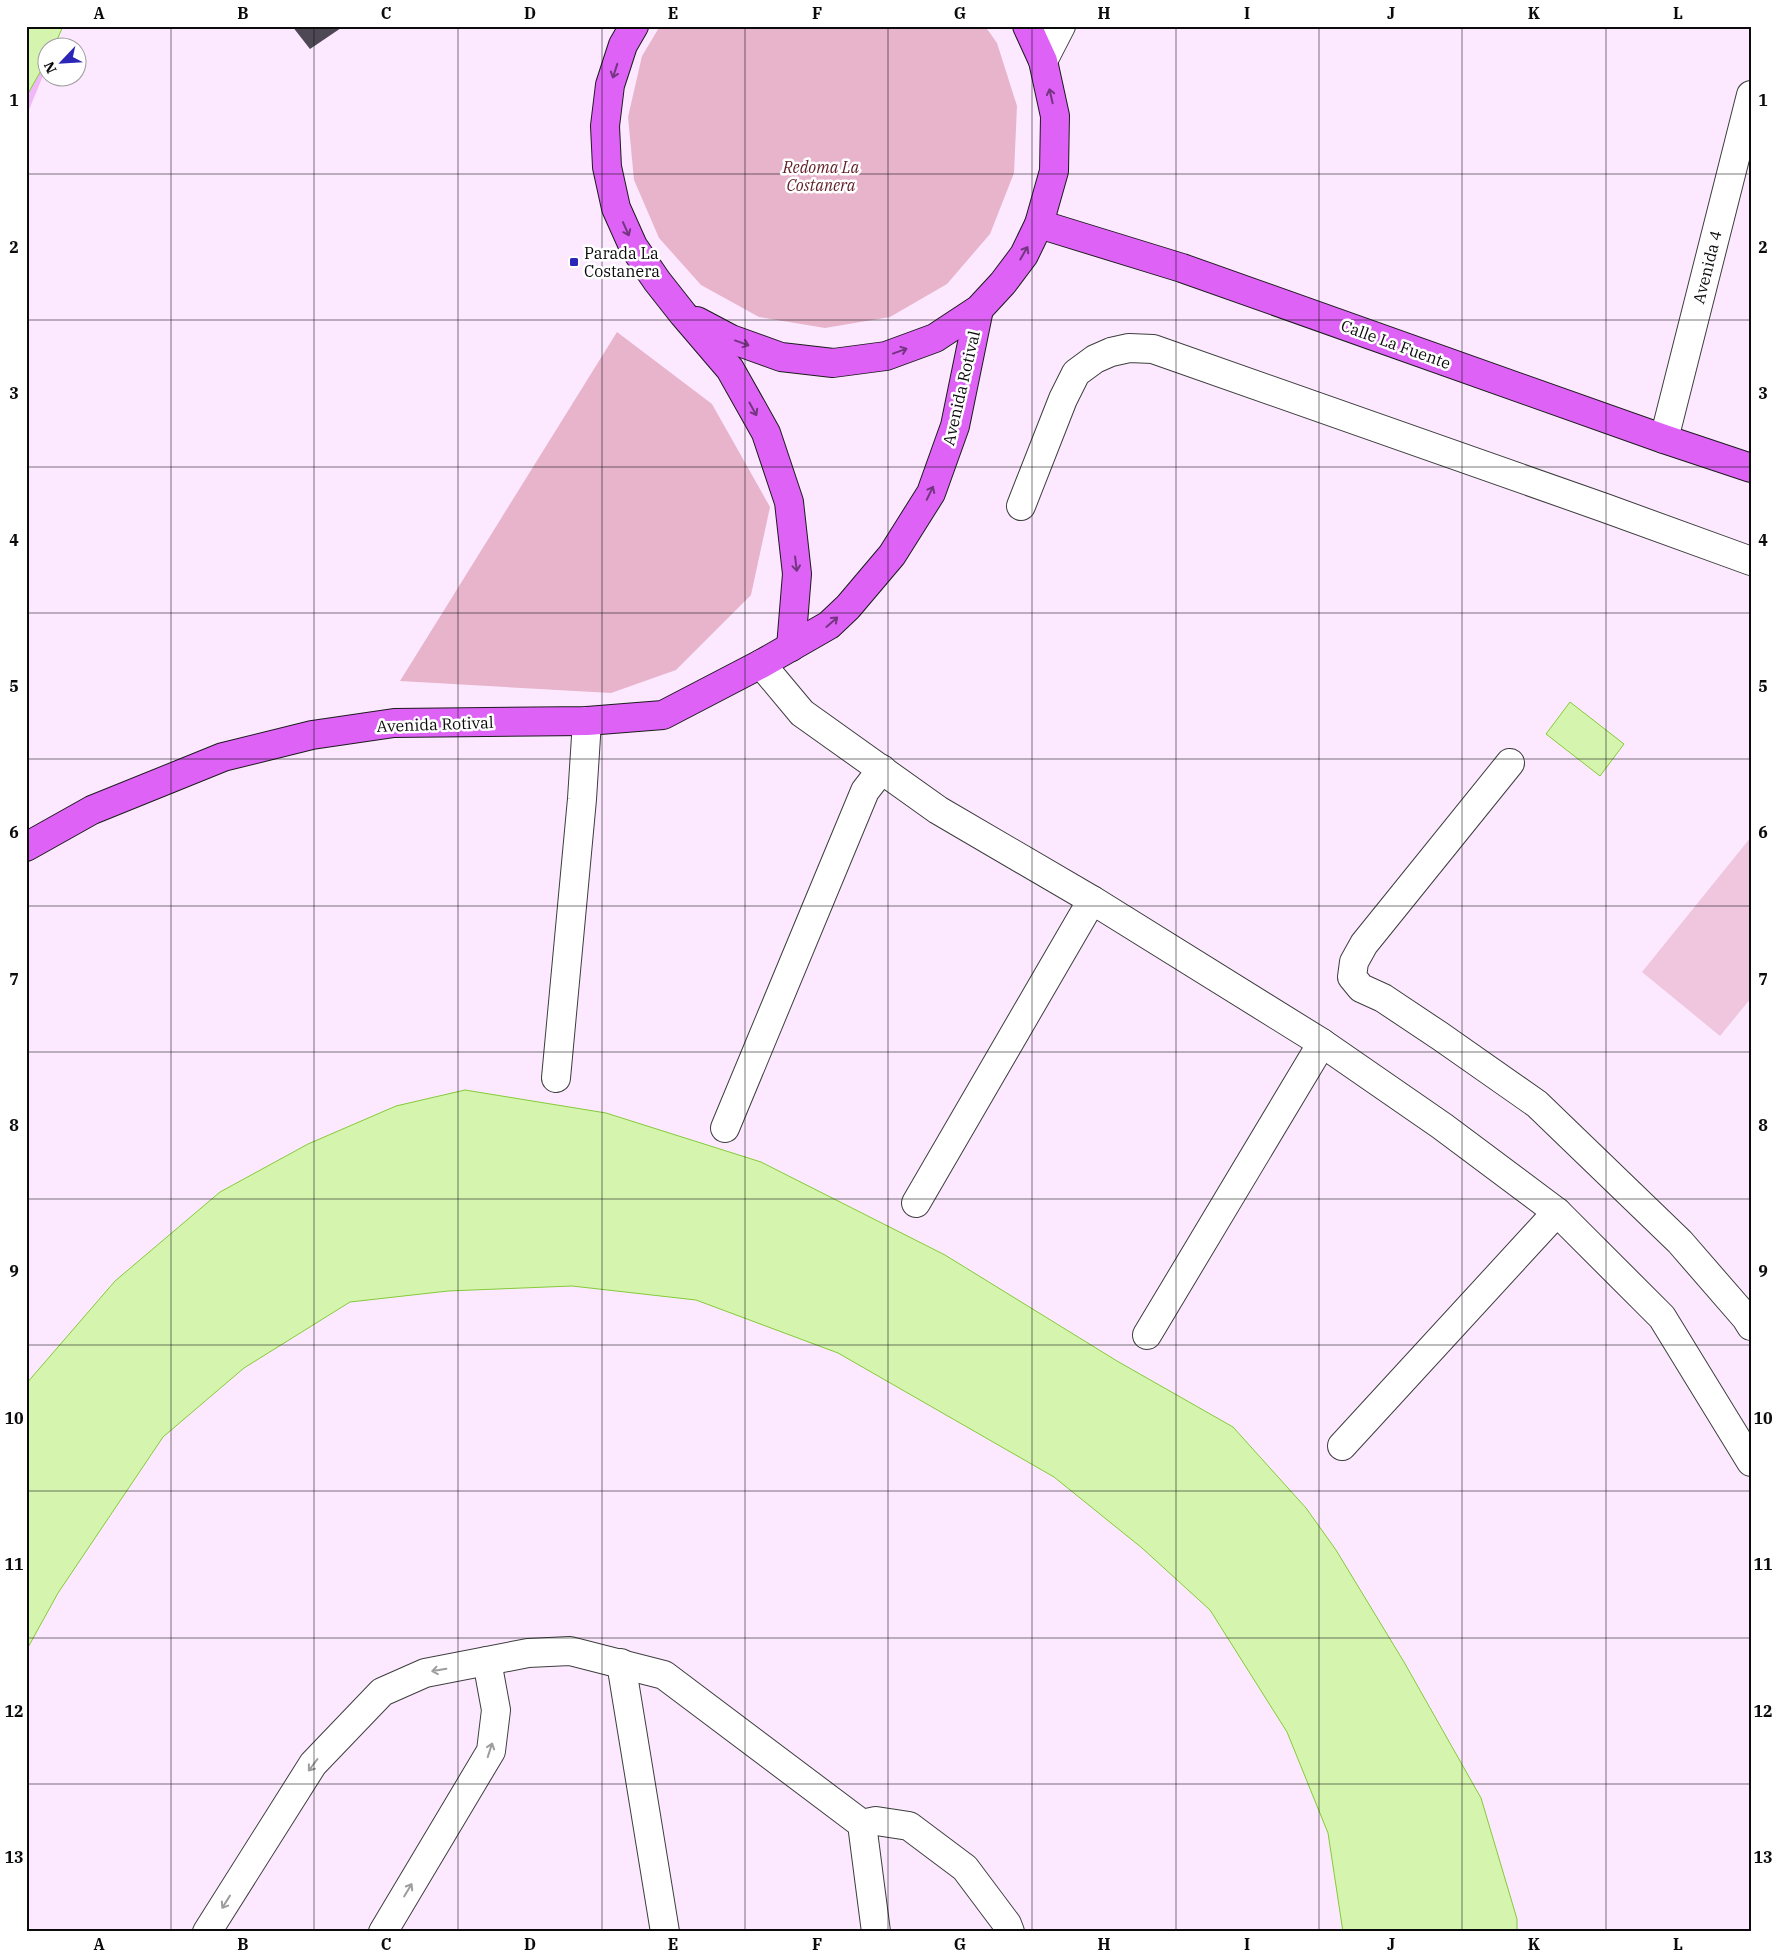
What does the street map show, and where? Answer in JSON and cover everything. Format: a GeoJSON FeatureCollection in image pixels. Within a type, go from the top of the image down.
{"type":"FeatureCollection","features":[{"type":"Feature","properties":{"kind":"main road"},"geometry":{"type":"LineString","coordinates":[[634,26],[623,45],[610,85],[605,126],[607,167],[616,208],[634,246],[657,281],[730,369],[766,433],[788,502],[797,574],[791,647]]}},
{"type":"Feature","properties":{"kind":"main road"},"geometry":{"type":"LineString","coordinates":[[683,314],[731,339],[781,357],[833,364],[886,356],[935,338],[979,309],[1003,284],[1024,255],[1039,224],[1054,171],[1056,116],[1043,61],[1027,26]]}},
{"type":"Feature","properties":{"kind":"main road","name":"Calle La Fuente"},"geometry":{"type":"LineString","coordinates":[[1039,224],[1182,268],[1751,468]]}},
{"type":"Feature","properties":{"kind":"main road","name":"Avenida Rotival"},"geometry":{"type":"LineString","coordinates":[[26,847],[92,810],[223,757],[312,735],[394,723],[587,721],[663,715],[761,664],[829,625],[848,607],[892,555],[931,493],[955,426],[979,309]]}},
{"type":"Feature","properties":{"kind":"street"},"geometry":{"type":"LineString","coordinates":[[1043,61],[1061,26]]}},
{"type":"Feature","properties":{"kind":"street","name":"Avenida 4"},"geometry":{"type":"LineString","coordinates":[[1664,439],[1751,95]]}},
{"type":"Feature","properties":{"kind":"street"},"geometry":{"type":"LineString","coordinates":[[1020,506],[1063,399],[1076,373],[1095,359],[1111,352],[1130,348],[1153,349],[1751,561]]}},
{"type":"Feature","properties":{"kind":"street"},"geometry":{"type":"LineString","coordinates":[[761,664],[802,712],[938,810],[1092,900],[1322,1043],[1442,1126],[1557,1212],[1662,1317],[1751,1462]]}},
{"type":"Feature","properties":{"kind":"street"},"geometry":{"type":"LineString","coordinates":[[556,1078],[582,798],[587,721]]}},
{"type":"Feature","properties":{"kind":"street"},"geometry":{"type":"LineString","coordinates":[[1510,763],[1364,944],[1354,962],[1352,977],[1361,988],[1383,998],[1537,1104],[1680,1242],[1751,1326]]}},
{"type":"Feature","properties":{"kind":"street"},"geometry":{"type":"LineString","coordinates":[[725,1128],[865,791],[882,769]]}},
{"type":"Feature","properties":{"kind":"street"},"geometry":{"type":"LineString","coordinates":[[916,1204],[1092,900]]}},
{"type":"Feature","properties":{"kind":"street"},"geometry":{"type":"LineString","coordinates":[[1147,1335],[1322,1043]]}},
{"type":"Feature","properties":{"kind":"street"},"geometry":{"type":"LineString","coordinates":[[1342,1446],[1557,1212]]}},
{"type":"Feature","properties":{"kind":"street"},"geometry":{"type":"LineString","coordinates":[[207,1932],[313,1764],[382,1692],[426,1673],[528,1653],[570,1651],[664,1675],[862,1824],[876,1932]]}},
{"type":"Feature","properties":{"kind":"street"},"geometry":{"type":"LineString","coordinates":[[383,1932],[491,1751],[496,1710],[487,1661]]}},
{"type":"Feature","properties":{"kind":"street"},"geometry":{"type":"LineString","coordinates":[[621,1664],[665,1932]]}},
{"type":"Feature","properties":{"kind":"street"},"geometry":{"type":"LineString","coordinates":[[862,1824],[876,1821],[909,1826],[965,1868],[1007,1924],[1010,1932]]}},
{"type":"Feature","properties":{"kind":"green space","name":"Redoma La Costanera"},"geometry":{"type":"Polygon","coordinates":[[[660,26],[985,26],[997,43],[1017,106],[1014,173],[990,234],[947,284],[890,317],[825,328],[759,317],[701,285],[659,238],[634,180],[628,117],[642,56],[660,26]]]}},
{"type":"Feature","properties":{"kind":"green space"},"geometry":{"type":"Polygon","coordinates":[[[617,332],[712,404],[770,507],[751,595],[676,670],[611,693],[400,681],[617,332]]]}},
{"type":"Feature","properties":{"kind":"sand"},"geometry":{"type":"Polygon","coordinates":[[[38,76],[38,88],[26,117],[26,97],[38,76]]]}},
{"type":"Feature","properties":{"kind":"shaded area"},"geometry":{"type":"Polygon","coordinates":[[[26,26],[63,26],[58,38],[38,38],[38,76],[26,97],[26,26]]]}},
{"type":"Feature","properties":{"kind":"shaded area"},"geometry":{"type":"Polygon","coordinates":[[[1570,702],[1624,744],[1600,776],[1546,734],[1570,702]]]}},
{"type":"Feature","properties":{"kind":"shaded area"},"geometry":{"type":"Polygon","coordinates":[[[1751,837],[1751,998],[1720,1036],[1642,972],[1751,837]]]}},
{"type":"Feature","properties":{"kind":"shaded area"},"geometry":{"type":"Polygon","coordinates":[[[465,1090],[606,1113],[761,1162],[945,1255],[1117,1361],[1233,1427],[1306,1508],[1336,1550],[1404,1662],[1481,1798],[1517,1919],[1517,1932],[1343,1932],[1328,1833],[1287,1732],[1210,1610],[1142,1548],[1054,1477],[838,1353],[696,1300],[572,1286],[448,1291],[350,1302],[244,1368],[163,1437],[58,1593],[26,1651],[26,1384],[115,1281],[220,1192],[308,1144],[396,1106],[465,1090]]]}},
{"type":"Feature","properties":{"kind":"building"},"geometry":{"type":"Polygon","coordinates":[[[292,26],[344,26],[310,49],[292,26]]]}},
{"type":"Feature","properties":{"kind":"place","name":"Parada La Costanera"},"geometry":{"type":"Point","coordinates":[574,262]}}]}
